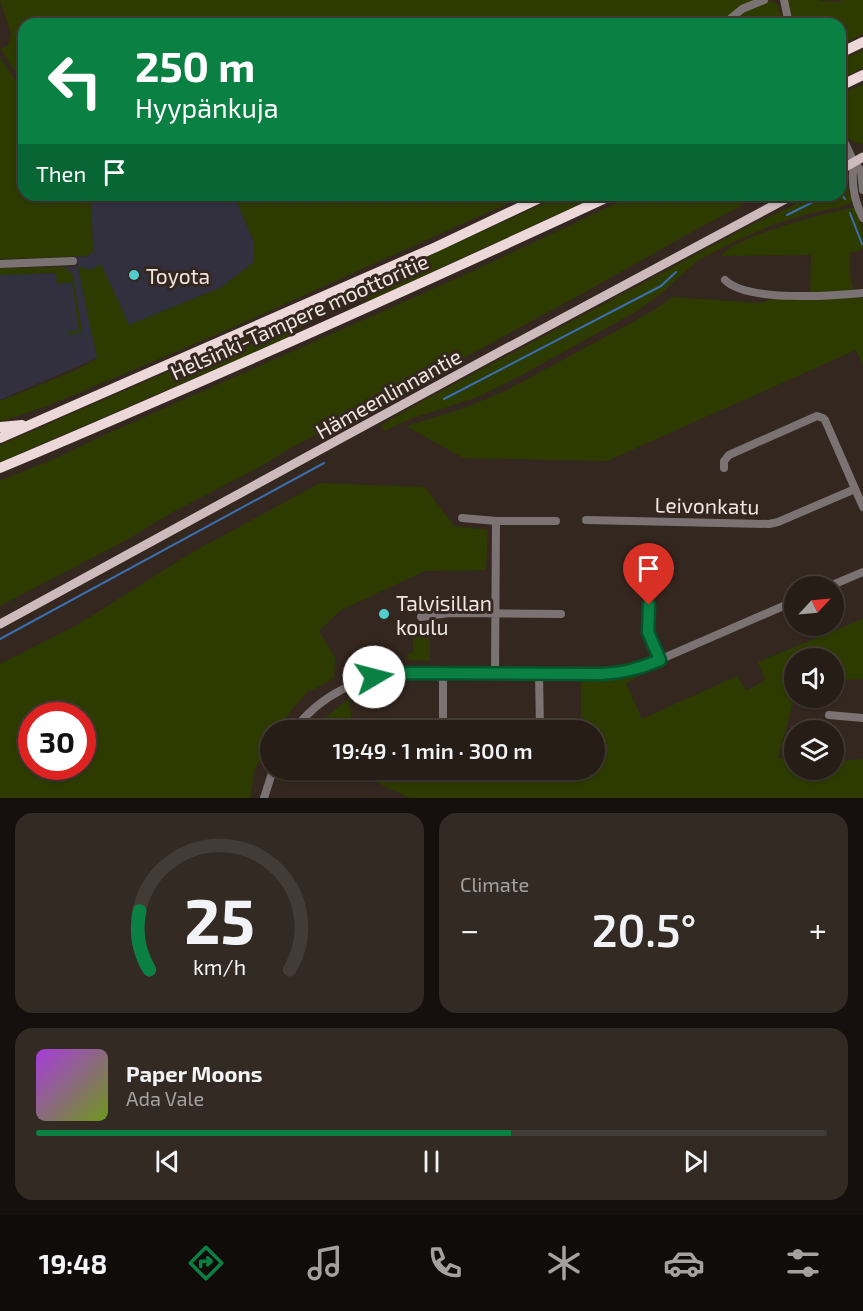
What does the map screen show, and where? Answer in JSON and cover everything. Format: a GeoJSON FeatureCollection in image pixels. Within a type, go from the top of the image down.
{"type":"FeatureCollection","features":[{"type":"Feature","properties":{"kind":"highway"},"geometry":{"type":"LineString","coordinates":[[846,50],[863,42]]}},
{"type":"Feature","properties":{"kind":"highway"},"geometry":{"type":"LineString","coordinates":[[846,84],[863,75]]}},
{"type":"Feature","properties":{"kind":"highway","name":"Helsinki-Tampere moottoritie"},"geometry":{"type":"LineString","coordinates":[[0,438],[436,247],[533,201]]}},
{"type":"Feature","properties":{"kind":"highway","name":"Helsinki-Tampere moottoritie"},"geometry":{"type":"LineString","coordinates":[[0,468],[447,272],[599,201]]}},
{"type":"Feature","properties":{"kind":"highway"},"geometry":{"type":"LineString","coordinates":[[0,427],[32,424]]}},
{"type":"Feature","properties":{"kind":"main road","name":"Hämeenlinnantie"},"geometry":{"type":"LineString","coordinates":[[0,624],[782,201]]}},
{"type":"Feature","properties":{"kind":"street"},"geometry":{"type":"LineString","coordinates":[[731,18],[742,9],[764,0]]}},
{"type":"Feature","properties":{"kind":"street"},"geometry":{"type":"LineString","coordinates":[[784,0],[788,18]]}},
{"type":"Feature","properties":{"kind":"street"},"geometry":{"type":"LineString","coordinates":[[846,142],[858,160],[863,190]]}},
{"type":"Feature","properties":{"kind":"street"},"geometry":{"type":"LineString","coordinates":[[858,160],[852,176],[857,204],[863,218]]}},
{"type":"Feature","properties":{"kind":"street"},"geometry":{"type":"LineString","coordinates":[[0,264],[73,261]]}},
{"type":"Feature","properties":{"kind":"street"},"geometry":{"type":"LineString","coordinates":[[725,280],[745,291],[777,296],[863,293]]}},
{"type":"Feature","properties":{"kind":"street"},"geometry":{"type":"LineString","coordinates":[[724,468],[724,461],[729,455],[817,416],[825,420],[863,507]]}},
{"type":"Feature","properties":{"kind":"street","name":"Leivonkatu"},"geometry":{"type":"LineString","coordinates":[[586,520],[769,524],[855,489]]}},
{"type":"Feature","properties":{"kind":"street"},"geometry":{"type":"LineString","coordinates":[[462,518],[496,521],[556,520]]}},
{"type":"Feature","properties":{"kind":"street"},"geometry":{"type":"LineString","coordinates":[[495,673],[496,521]]}},
{"type":"Feature","properties":{"kind":"street"},"geometry":{"type":"LineString","coordinates":[[844,580],[863,572]]}},
{"type":"Feature","properties":{"kind":"street"},"geometry":{"type":"LineString","coordinates":[[649,605],[648,632],[660,660]]}},
{"type":"Feature","properties":{"kind":"street"},"geometry":{"type":"LineString","coordinates":[[302,720],[323,702],[358,682],[397,673],[619,673],[636,670],[784,606]]}},
{"type":"Feature","properties":{"kind":"street"},"geometry":{"type":"LineString","coordinates":[[421,617],[449,613],[561,614]]}},
{"type":"Feature","properties":{"kind":"street"},"geometry":{"type":"LineString","coordinates":[[442,720],[443,673]]}},
{"type":"Feature","properties":{"kind":"street"},"geometry":{"type":"LineString","coordinates":[[539,674],[540,720]]}},
{"type":"Feature","properties":{"kind":"street"},"geometry":{"type":"LineString","coordinates":[[829,715],[863,718]]}},
{"type":"Feature","properties":{"kind":"street"},"geometry":{"type":"LineString","coordinates":[[264,798],[270,780]]}},
{"type":"Feature","properties":{"kind":"shaded area"},"geometry":{"type":"Polygon","coordinates":[[[91,201],[237,201],[254,242],[254,262],[222,287],[129,325],[97,358],[0,400],[0,268],[78,267],[76,257],[87,256],[93,252],[91,201]]]}},
{"type":"Feature","properties":{"kind":"green space"},"geometry":{"type":"Polygon","coordinates":[[[0,0],[756,0],[731,18],[18,18],[18,75],[0,49],[8,46],[11,33],[0,0]]]}},
{"type":"Feature","properties":{"kind":"green space"},"geometry":{"type":"Polygon","coordinates":[[[788,0],[841,2],[841,0],[863,0],[863,34],[846,42],[846,18],[792,18],[788,0]]]}},
{"type":"Feature","properties":{"kind":"green space"},"geometry":{"type":"Polygon","coordinates":[[[771,1],[778,4],[782,18],[736,18],[743,11],[771,1]]]}},
{"type":"Feature","properties":{"kind":"green space"},"geometry":{"type":"Polygon","coordinates":[[[863,50],[863,68],[846,76],[846,58],[863,50]]]}},
{"type":"Feature","properties":{"kind":"green space"},"geometry":{"type":"Polygon","coordinates":[[[0,58],[18,84],[18,201],[91,201],[93,252],[87,256],[0,259],[0,58]]]}},
{"type":"Feature","properties":{"kind":"green space"},"geometry":{"type":"Polygon","coordinates":[[[863,84],[863,144],[846,136],[846,92],[863,84]]]}},
{"type":"Feature","properties":{"kind":"green space"},"geometry":{"type":"Polygon","coordinates":[[[846,188],[853,201],[850,204],[775,224],[733,242],[697,261],[662,293],[637,311],[520,376],[475,398],[410,419],[384,431],[383,424],[423,401],[751,225],[801,201],[846,201],[846,188]]]}},
{"type":"Feature","properties":{"kind":"green space"},"geometry":{"type":"Polygon","coordinates":[[[237,201],[513,201],[209,338],[47,406],[0,422],[0,401],[76,370],[97,358],[78,267],[91,270],[101,264],[129,325],[222,287],[254,262],[254,242],[237,201]]]}},
{"type":"Feature","properties":{"kind":"green space"},"geometry":{"type":"Polygon","coordinates":[[[550,201],[586,201],[373,299],[353,302],[348,298],[366,284],[550,201]]]}},
{"type":"Feature","properties":{"kind":"green space"},"geometry":{"type":"Polygon","coordinates":[[[621,201],[751,201],[399,393],[294,446],[130,538],[0,606],[0,481],[471,272],[621,201]]]}},
{"type":"Feature","properties":{"kind":"green space"},"geometry":{"type":"Polygon","coordinates":[[[856,207],[863,233],[863,248],[850,253],[850,275],[853,289],[847,292],[810,293],[811,255],[721,256],[729,248],[763,233],[805,219],[856,207]]]}},
{"type":"Feature","properties":{"kind":"green space"},"geometry":{"type":"Polygon","coordinates":[[[0,268],[66,268],[73,276],[82,332],[69,335],[68,332],[79,330],[72,282],[57,284],[56,273],[0,275],[0,268]]]}},
{"type":"Feature","properties":{"kind":"green space"},"geometry":{"type":"Polygon","coordinates":[[[671,297],[759,303],[772,299],[863,298],[863,365],[856,350],[607,461],[463,458],[406,426],[462,409],[505,391],[633,322],[671,297]]]}},
{"type":"Feature","properties":{"kind":"green space"},"geometry":{"type":"Polygon","coordinates":[[[325,309],[291,335],[275,343],[0,462],[0,445],[282,322],[295,320],[325,309]]]}},
{"type":"Feature","properties":{"kind":"green space"},"geometry":{"type":"Polygon","coordinates":[[[320,483],[425,487],[454,526],[488,530],[486,570],[425,571],[341,610],[319,631],[335,658],[334,678],[308,691],[284,720],[260,720],[260,760],[255,768],[250,798],[0,798],[0,664],[77,625],[191,553],[320,483]]]}},
{"type":"Feature","properties":{"kind":"green space"},"geometry":{"type":"Polygon","coordinates":[[[430,618],[430,661],[407,660],[408,653],[413,652],[413,629],[407,628],[407,623],[415,620],[417,626],[424,628],[430,618]]]}},
{"type":"Feature","properties":{"kind":"green space"},"geometry":{"type":"Polygon","coordinates":[[[863,619],[863,679],[844,680],[844,648],[792,648],[821,636],[844,636],[844,627],[863,619]]]}},
{"type":"Feature","properties":{"kind":"green space"},"geometry":{"type":"Polygon","coordinates":[[[784,651],[784,708],[791,708],[788,720],[784,720],[784,736],[778,758],[784,759],[784,780],[844,780],[844,761],[863,759],[863,798],[410,798],[372,780],[605,780],[605,720],[581,720],[581,681],[604,681],[604,678],[637,674],[638,677],[626,683],[642,719],[737,676],[746,691],[765,680],[758,662],[784,651]]]}},
{"type":"Feature","properties":{"kind":"green space"},"geometry":{"type":"Polygon","coordinates":[[[349,699],[352,720],[323,720],[349,699]]]}},
{"type":"Feature","properties":{"kind":"waterway"},"geometry":{"type":"LineString","coordinates":[[787,215],[815,201]]}},
{"type":"Feature","properties":{"kind":"waterway"},"geometry":{"type":"LineString","coordinates":[[850,213],[862,244]]}},
{"type":"Feature","properties":{"kind":"waterway"},"geometry":{"type":"LineString","coordinates":[[444,399],[661,286],[676,272]]}},
{"type":"Feature","properties":{"kind":"waterway"},"geometry":{"type":"LineString","coordinates":[[0,639],[324,463]]}},
{"type":"Feature","properties":{"kind":"place","name":"Toyota"},"geometry":{"type":"Point","coordinates":[134,275]}},
{"type":"Feature","properties":{"kind":"place","name":"Talvisillan koulu"},"geometry":{"type":"Point","coordinates":[384,614]}},
{"type":"Feature","properties":{"kind":"route"},"geometry":{"type":"LineString","coordinates":[[374,677],[403,673],[600,674],[636,670],[660,660],[648,632],[649,605]]}}]}
